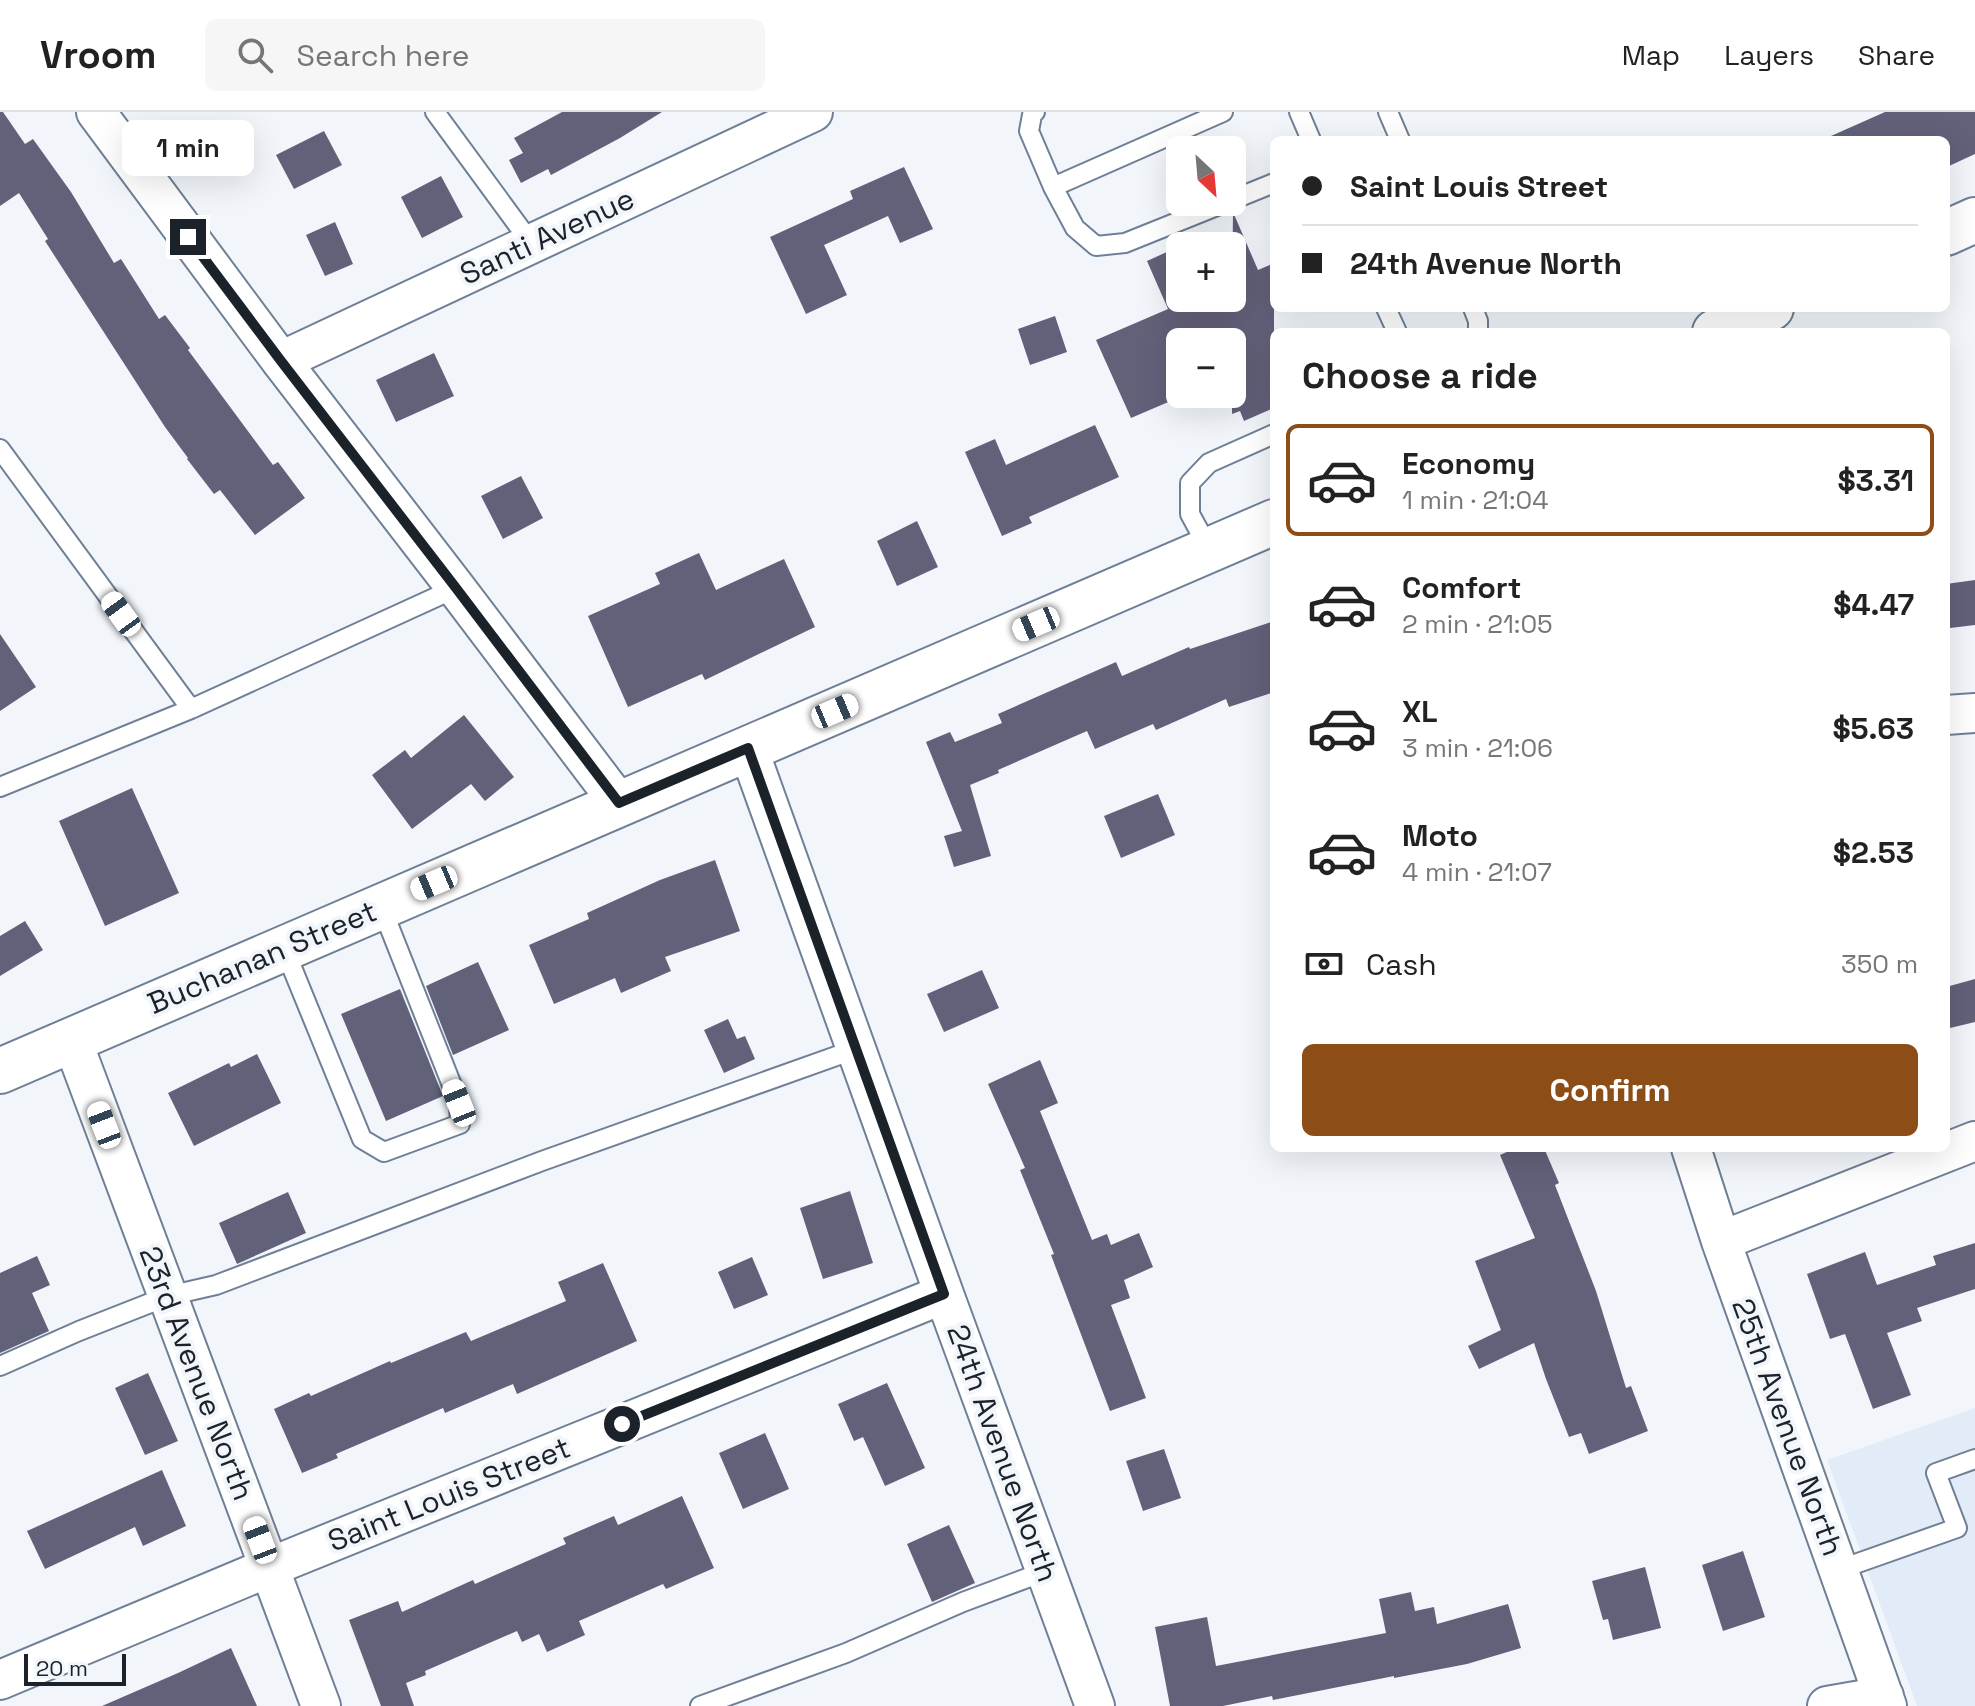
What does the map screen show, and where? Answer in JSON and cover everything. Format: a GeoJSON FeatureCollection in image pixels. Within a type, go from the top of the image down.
{"type":"FeatureCollection","features":[{"type":"Feature","properties":{"kind":"street"},"geometry":{"type":"LineString","coordinates":[[96,112],[281,361],[619,803]]}},
{"type":"Feature","properties":{"kind":"street","name":"Santi Avenue"},"geometry":{"type":"LineString","coordinates":[[281,361],[805,113]]}},
{"type":"Feature","properties":{"kind":"street"},"geometry":{"type":"LineString","coordinates":[[1950,231],[1975,220]]}},
{"type":"Feature","properties":{"kind":"street"},"geometry":{"type":"LineString","coordinates":[[1724,328],[1762,312]]}},
{"type":"Feature","properties":{"kind":"street","name":"Buchanan Street"},"geometry":{"type":"LineString","coordinates":[[0,1071],[1270,524]]}},
{"type":"Feature","properties":{"kind":"street"},"geometry":{"type":"LineString","coordinates":[[1950,715],[1975,713]]}},
{"type":"Feature","properties":{"kind":"street","name":"24th Avenue North"},"geometry":{"type":"LineString","coordinates":[[748,748],[1095,1706]]}},
{"type":"Feature","properties":{"kind":"street","name":"23rd Avenue North"},"geometry":{"type":"LineString","coordinates":[[72,1040],[321,1706]]}},
{"type":"Feature","properties":{"kind":"street"},"geometry":{"type":"LineString","coordinates":[[1950,1151],[1975,1141]]}},
{"type":"Feature","properties":{"kind":"street","name":"25th Avenue North"},"geometry":{"type":"LineString","coordinates":[[1692,1152],[1885,1701]]}},
{"type":"Feature","properties":{"kind":"street"},"geometry":{"type":"LineString","coordinates":[[1721,1241],[1947,1152]]}},
{"type":"Feature","properties":{"kind":"street","name":"Saint Louis Street"},"geometry":{"type":"LineString","coordinates":[[0,1680],[270,1567],[944,1294]]}},
{"type":"Feature","properties":{"kind":"street"},"geometry":{"type":"LineString","coordinates":[[1827,1706],[1885,1701]]}},
{"type":"Feature","properties":{"kind":"lane"},"geometry":{"type":"LineString","coordinates":[[435,112],[531,243]]}},
{"type":"Feature","properties":{"kind":"lane"},"geometry":{"type":"LineString","coordinates":[[1035,112],[1029,131],[1053,187],[1075,228],[1096,246],[1125,243],[1192,216]]}},
{"type":"Feature","properties":{"kind":"lane"},"geometry":{"type":"LineString","coordinates":[[1053,187],[1223,112]]}},
{"type":"Feature","properties":{"kind":"lane"},"geometry":{"type":"LineString","coordinates":[[1299,112],[1309,136]]}},
{"type":"Feature","properties":{"kind":"lane"},"geometry":{"type":"LineString","coordinates":[[1388,112],[1398,136]]}},
{"type":"Feature","properties":{"kind":"lane"},"geometry":{"type":"LineString","coordinates":[[1246,194],[1270,185]]}},
{"type":"Feature","properties":{"kind":"lane"},"geometry":{"type":"LineString","coordinates":[[1209,550],[1190,514],[1190,483],[1209,463],[1270,436]]}},
{"type":"Feature","properties":{"kind":"lane"},"geometry":{"type":"LineString","coordinates":[[0,449],[191,709]]}},
{"type":"Feature","properties":{"kind":"lane"},"geometry":{"type":"LineString","coordinates":[[0,787],[191,709],[456,588]]}},
{"type":"Feature","properties":{"kind":"lane"},"geometry":{"type":"LineString","coordinates":[[283,948],[362,1139],[384,1152],[460,1124],[459,1103],[381,906]]}},
{"type":"Feature","properties":{"kind":"lane"},"geometry":{"type":"LineString","coordinates":[[0,1366],[168,1296],[216,1285],[542,1161],[856,1049]]}},
{"type":"Feature","properties":{"kind":"lane"},"geometry":{"type":"LineString","coordinates":[[1838,1570],[1957,1528],[1936,1473],[1975,1459]]}},
{"type":"Feature","properties":{"kind":"lane"},"geometry":{"type":"LineString","coordinates":[[700,1706],[846,1653],[963,1602],[1046,1571]]}},
{"type":"Feature","properties":{"kind":"shaded area"},"geometry":{"type":"Polygon","coordinates":[[[1975,1408],[1975,1706],[1917,1706],[1827,1460],[1975,1408]]]}},
{"type":"Feature","properties":{"kind":"building"},"geometry":{"type":"Polygon","coordinates":[[[0,112],[25,144],[33,139],[71,192],[114,263],[121,259],[159,319],[165,315],[273,465],[278,462],[305,498],[255,535],[220,490],[214,494],[187,459],[45,241],[48,239],[19,193],[0,206],[0,112]]]}},
{"type":"Feature","properties":{"kind":"building"},"geometry":{"type":"Polygon","coordinates":[[[562,112],[662,112],[551,175],[548,169],[521,183],[509,160],[523,153],[514,138],[562,112]]]}},
{"type":"Feature","properties":{"kind":"building"},"geometry":{"type":"Polygon","coordinates":[[[1885,112],[1975,112],[1975,154],[1950,166],[1950,136],[1831,136],[1885,112]]]}},
{"type":"Feature","properties":{"kind":"building"},"geometry":{"type":"Polygon","coordinates":[[[324,131],[342,165],[294,189],[276,155],[324,131]]]}},
{"type":"Feature","properties":{"kind":"building"},"geometry":{"type":"Polygon","coordinates":[[[904,167],[933,229],[900,243],[888,216],[824,245],[847,295],[806,314],[770,237],[853,199],[850,191],[904,167]]]}},
{"type":"Feature","properties":{"kind":"building"},"geometry":{"type":"Polygon","coordinates":[[[441,176],[463,217],[422,238],[401,197],[441,176]]]}},
{"type":"Feature","properties":{"kind":"building"},"geometry":{"type":"Polygon","coordinates":[[[1235,216],[1242,232],[1233,232],[1235,216]]]}},
{"type":"Feature","properties":{"kind":"building"},"geometry":{"type":"Polygon","coordinates":[[[335,222],[353,264],[325,276],[306,235],[335,222]]]}},
{"type":"Feature","properties":{"kind":"building"},"geometry":{"type":"Polygon","coordinates":[[[1246,242],[1258,270],[1270,265],[1270,312],[1274,312],[1274,328],[1270,328],[1270,410],[1244,421],[1240,411],[1232,414],[1232,408],[1246,408],[1246,328],[1166,328],[1166,403],[1131,418],[1096,340],[1166,310],[1246,312],[1246,242]]]}},
{"type":"Feature","properties":{"kind":"building"},"geometry":{"type":"Polygon","coordinates":[[[1166,252],[1166,304],[1147,261],[1166,252]]]}},
{"type":"Feature","properties":{"kind":"building"},"geometry":{"type":"Polygon","coordinates":[[[1055,316],[1067,352],[1030,365],[1018,329],[1055,316]]]}},
{"type":"Feature","properties":{"kind":"building"},"geometry":{"type":"Polygon","coordinates":[[[434,353],[454,396],[396,422],[376,380],[434,353]]]}},
{"type":"Feature","properties":{"kind":"building"},"geometry":{"type":"Polygon","coordinates":[[[1095,425],[1119,477],[1029,517],[1032,523],[1002,536],[965,452],[995,439],[1006,465],[1095,425]]]}},
{"type":"Feature","properties":{"kind":"building"},"geometry":{"type":"Polygon","coordinates":[[[521,476],[543,518],[503,539],[481,496],[521,476]]]}},
{"type":"Feature","properties":{"kind":"building"},"geometry":{"type":"Polygon","coordinates":[[[917,521],[938,567],[897,586],[877,541],[917,521]]]}},
{"type":"Feature","properties":{"kind":"building"},"geometry":{"type":"Polygon","coordinates":[[[699,553],[716,590],[784,559],[815,627],[705,680],[702,674],[628,707],[588,616],[660,584],[655,573],[699,553]]]}},
{"type":"Feature","properties":{"kind":"building"},"geometry":{"type":"Polygon","coordinates":[[[1975,580],[1975,625],[1950,628],[1950,583],[1975,580]]]}},
{"type":"Feature","properties":{"kind":"building"},"geometry":{"type":"Polygon","coordinates":[[[1270,622],[1270,693],[1229,707],[1226,699],[1156,730],[1153,724],[1095,749],[1087,731],[970,785],[991,856],[954,867],[944,836],[962,831],[926,742],[950,732],[955,742],[1002,723],[998,714],[1116,662],[1122,676],[1270,622]]]}},
{"type":"Feature","properties":{"kind":"building"},"geometry":{"type":"Polygon","coordinates":[[[0,634],[36,687],[0,711],[0,634]]]}},
{"type":"Feature","properties":{"kind":"building"},"geometry":{"type":"Polygon","coordinates":[[[464,715],[514,777],[485,801],[471,784],[412,829],[372,775],[405,750],[411,758],[464,715]]]}},
{"type":"Feature","properties":{"kind":"building"},"geometry":{"type":"Polygon","coordinates":[[[132,788],[179,893],[105,926],[59,821],[132,788]]]}},
{"type":"Feature","properties":{"kind":"building"},"geometry":{"type":"Polygon","coordinates":[[[1158,794],[1175,835],[1121,858],[1104,816],[1158,794]]]}},
{"type":"Feature","properties":{"kind":"building"},"geometry":{"type":"Polygon","coordinates":[[[715,860],[740,931],[665,957],[671,971],[621,993],[615,978],[554,1004],[529,945],[589,919],[587,913],[660,880],[715,860]]]}},
{"type":"Feature","properties":{"kind":"building"},"geometry":{"type":"Polygon","coordinates":[[[25,921],[43,950],[0,976],[0,936],[25,921]]]}},
{"type":"Feature","properties":{"kind":"building"},"geometry":{"type":"Polygon","coordinates":[[[478,962],[509,1030],[453,1055],[426,986],[478,962]]]}},
{"type":"Feature","properties":{"kind":"building"},"geometry":{"type":"Polygon","coordinates":[[[982,970],[999,1008],[944,1032],[927,994],[982,970]]]}},
{"type":"Feature","properties":{"kind":"building"},"geometry":{"type":"Polygon","coordinates":[[[1975,979],[1975,1022],[1950,1028],[1950,986],[1975,979]]]}},
{"type":"Feature","properties":{"kind":"building"},"geometry":{"type":"Polygon","coordinates":[[[400,989],[443,1096],[386,1121],[341,1014],[400,989]]]}},
{"type":"Feature","properties":{"kind":"building"},"geometry":{"type":"Polygon","coordinates":[[[728,1019],[737,1039],[745,1036],[755,1059],[724,1073],[704,1030],[728,1019]]]}},
{"type":"Feature","properties":{"kind":"building"},"geometry":{"type":"Polygon","coordinates":[[[257,1054],[281,1103],[194,1146],[168,1093],[229,1063],[231,1067],[257,1054]]]}},
{"type":"Feature","properties":{"kind":"building"},"geometry":{"type":"Polygon","coordinates":[[[1040,1060],[1058,1103],[1040,1111],[1092,1240],[1107,1234],[1111,1245],[1139,1233],[1153,1267],[1124,1280],[1130,1298],[1111,1305],[1146,1398],[1110,1411],[1051,1255],[1054,1254],[1020,1170],[1025,1168],[988,1084],[1040,1060]]]}},
{"type":"Feature","properties":{"kind":"building"},"geometry":{"type":"Polygon","coordinates":[[[1507,1152],[1546,1152],[1559,1183],[1555,1185],[1596,1291],[1626,1388],[1631,1386],[1648,1431],[1589,1454],[1581,1433],[1569,1437],[1534,1343],[1479,1369],[1468,1346],[1501,1330],[1475,1261],[1535,1238],[1500,1155],[1507,1152]]]}},
{"type":"Feature","properties":{"kind":"building"},"geometry":{"type":"Polygon","coordinates":[[[850,1191],[873,1263],[823,1279],[800,1208],[850,1191]]]}},
{"type":"Feature","properties":{"kind":"building"},"geometry":{"type":"Polygon","coordinates":[[[288,1192],[306,1233],[237,1264],[219,1223],[288,1192]]]}},
{"type":"Feature","properties":{"kind":"building"},"geometry":{"type":"Polygon","coordinates":[[[1975,1243],[1975,1289],[1917,1308],[1922,1321],[1887,1333],[1911,1395],[1873,1409],[1845,1334],[1830,1339],[1807,1274],[1865,1252],[1877,1285],[1936,1265],[1933,1256],[1975,1243]]]}},
{"type":"Feature","properties":{"kind":"building"},"geometry":{"type":"Polygon","coordinates":[[[37,1256],[50,1285],[32,1293],[49,1331],[0,1353],[0,1273],[37,1256]]]}},
{"type":"Feature","properties":{"kind":"building"},"geometry":{"type":"Polygon","coordinates":[[[752,1257],[768,1295],[734,1309],[718,1272],[752,1257]]]}},
{"type":"Feature","properties":{"kind":"building"},"geometry":{"type":"Polygon","coordinates":[[[603,1263],[637,1341],[517,1394],[513,1384],[445,1413],[443,1408],[336,1454],[338,1458],[302,1473],[274,1409],[466,1332],[471,1341],[566,1301],[558,1282],[603,1263]]]}},
{"type":"Feature","properties":{"kind":"building"},"geometry":{"type":"Polygon","coordinates":[[[148,1373],[178,1441],[145,1455],[115,1388],[148,1373]]]}},
{"type":"Feature","properties":{"kind":"building"},"geometry":{"type":"Polygon","coordinates":[[[887,1383],[925,1468],[885,1486],[863,1437],[854,1441],[838,1404],[887,1383]]]}},
{"type":"Feature","properties":{"kind":"building"},"geometry":{"type":"Polygon","coordinates":[[[765,1433],[789,1489],[743,1509],[719,1453],[765,1433]]]}},
{"type":"Feature","properties":{"kind":"building"},"geometry":{"type":"Polygon","coordinates":[[[1164,1449],[1181,1498],[1143,1511],[1126,1461],[1164,1449]]]}},
{"type":"Feature","properties":{"kind":"building"},"geometry":{"type":"Polygon","coordinates":[[[162,1470],[186,1526],[143,1546],[135,1527],[45,1569],[27,1531],[162,1470]]]}},
{"type":"Feature","properties":{"kind":"building"},"geometry":{"type":"Polygon","coordinates":[[[682,1496],[714,1568],[666,1589],[663,1584],[579,1621],[585,1635],[547,1652],[539,1634],[522,1642],[517,1631],[425,1671],[426,1675],[406,1683],[414,1706],[381,1706],[349,1620],[398,1601],[402,1612],[566,1544],[563,1538],[614,1516],[618,1525],[682,1496]]]}},
{"type":"Feature","properties":{"kind":"building"},"geometry":{"type":"Polygon","coordinates":[[[949,1525],[975,1583],[932,1602],[907,1544],[949,1525]]]}},
{"type":"Feature","properties":{"kind":"building"},"geometry":{"type":"Polygon","coordinates":[[[1743,1551],[1765,1617],[1723,1631],[1702,1565],[1743,1551]]]}},
{"type":"Feature","properties":{"kind":"building"},"geometry":{"type":"Polygon","coordinates":[[[1645,1567],[1661,1628],[1613,1640],[1608,1619],[1603,1620],[1592,1581],[1645,1567]]]}},
{"type":"Feature","properties":{"kind":"building"},"geometry":{"type":"Polygon","coordinates":[[[1411,1592],[1415,1611],[1434,1607],[1437,1624],[1508,1604],[1521,1648],[1467,1664],[1273,1700],[1272,1696],[1223,1706],[1170,1706],[1155,1627],[1207,1617],[1216,1666],[1386,1633],[1379,1599],[1411,1592]]]}},
{"type":"Feature","properties":{"kind":"building"},"geometry":{"type":"Polygon","coordinates":[[[231,1648],[257,1706],[102,1706],[178,1673],[231,1648]]]}},
{"type":"Feature","properties":{"kind":"route"},"geometry":{"type":"LineString","coordinates":[[188,237],[619,803],[748,748],[944,1294],[622,1424]]}}]}
